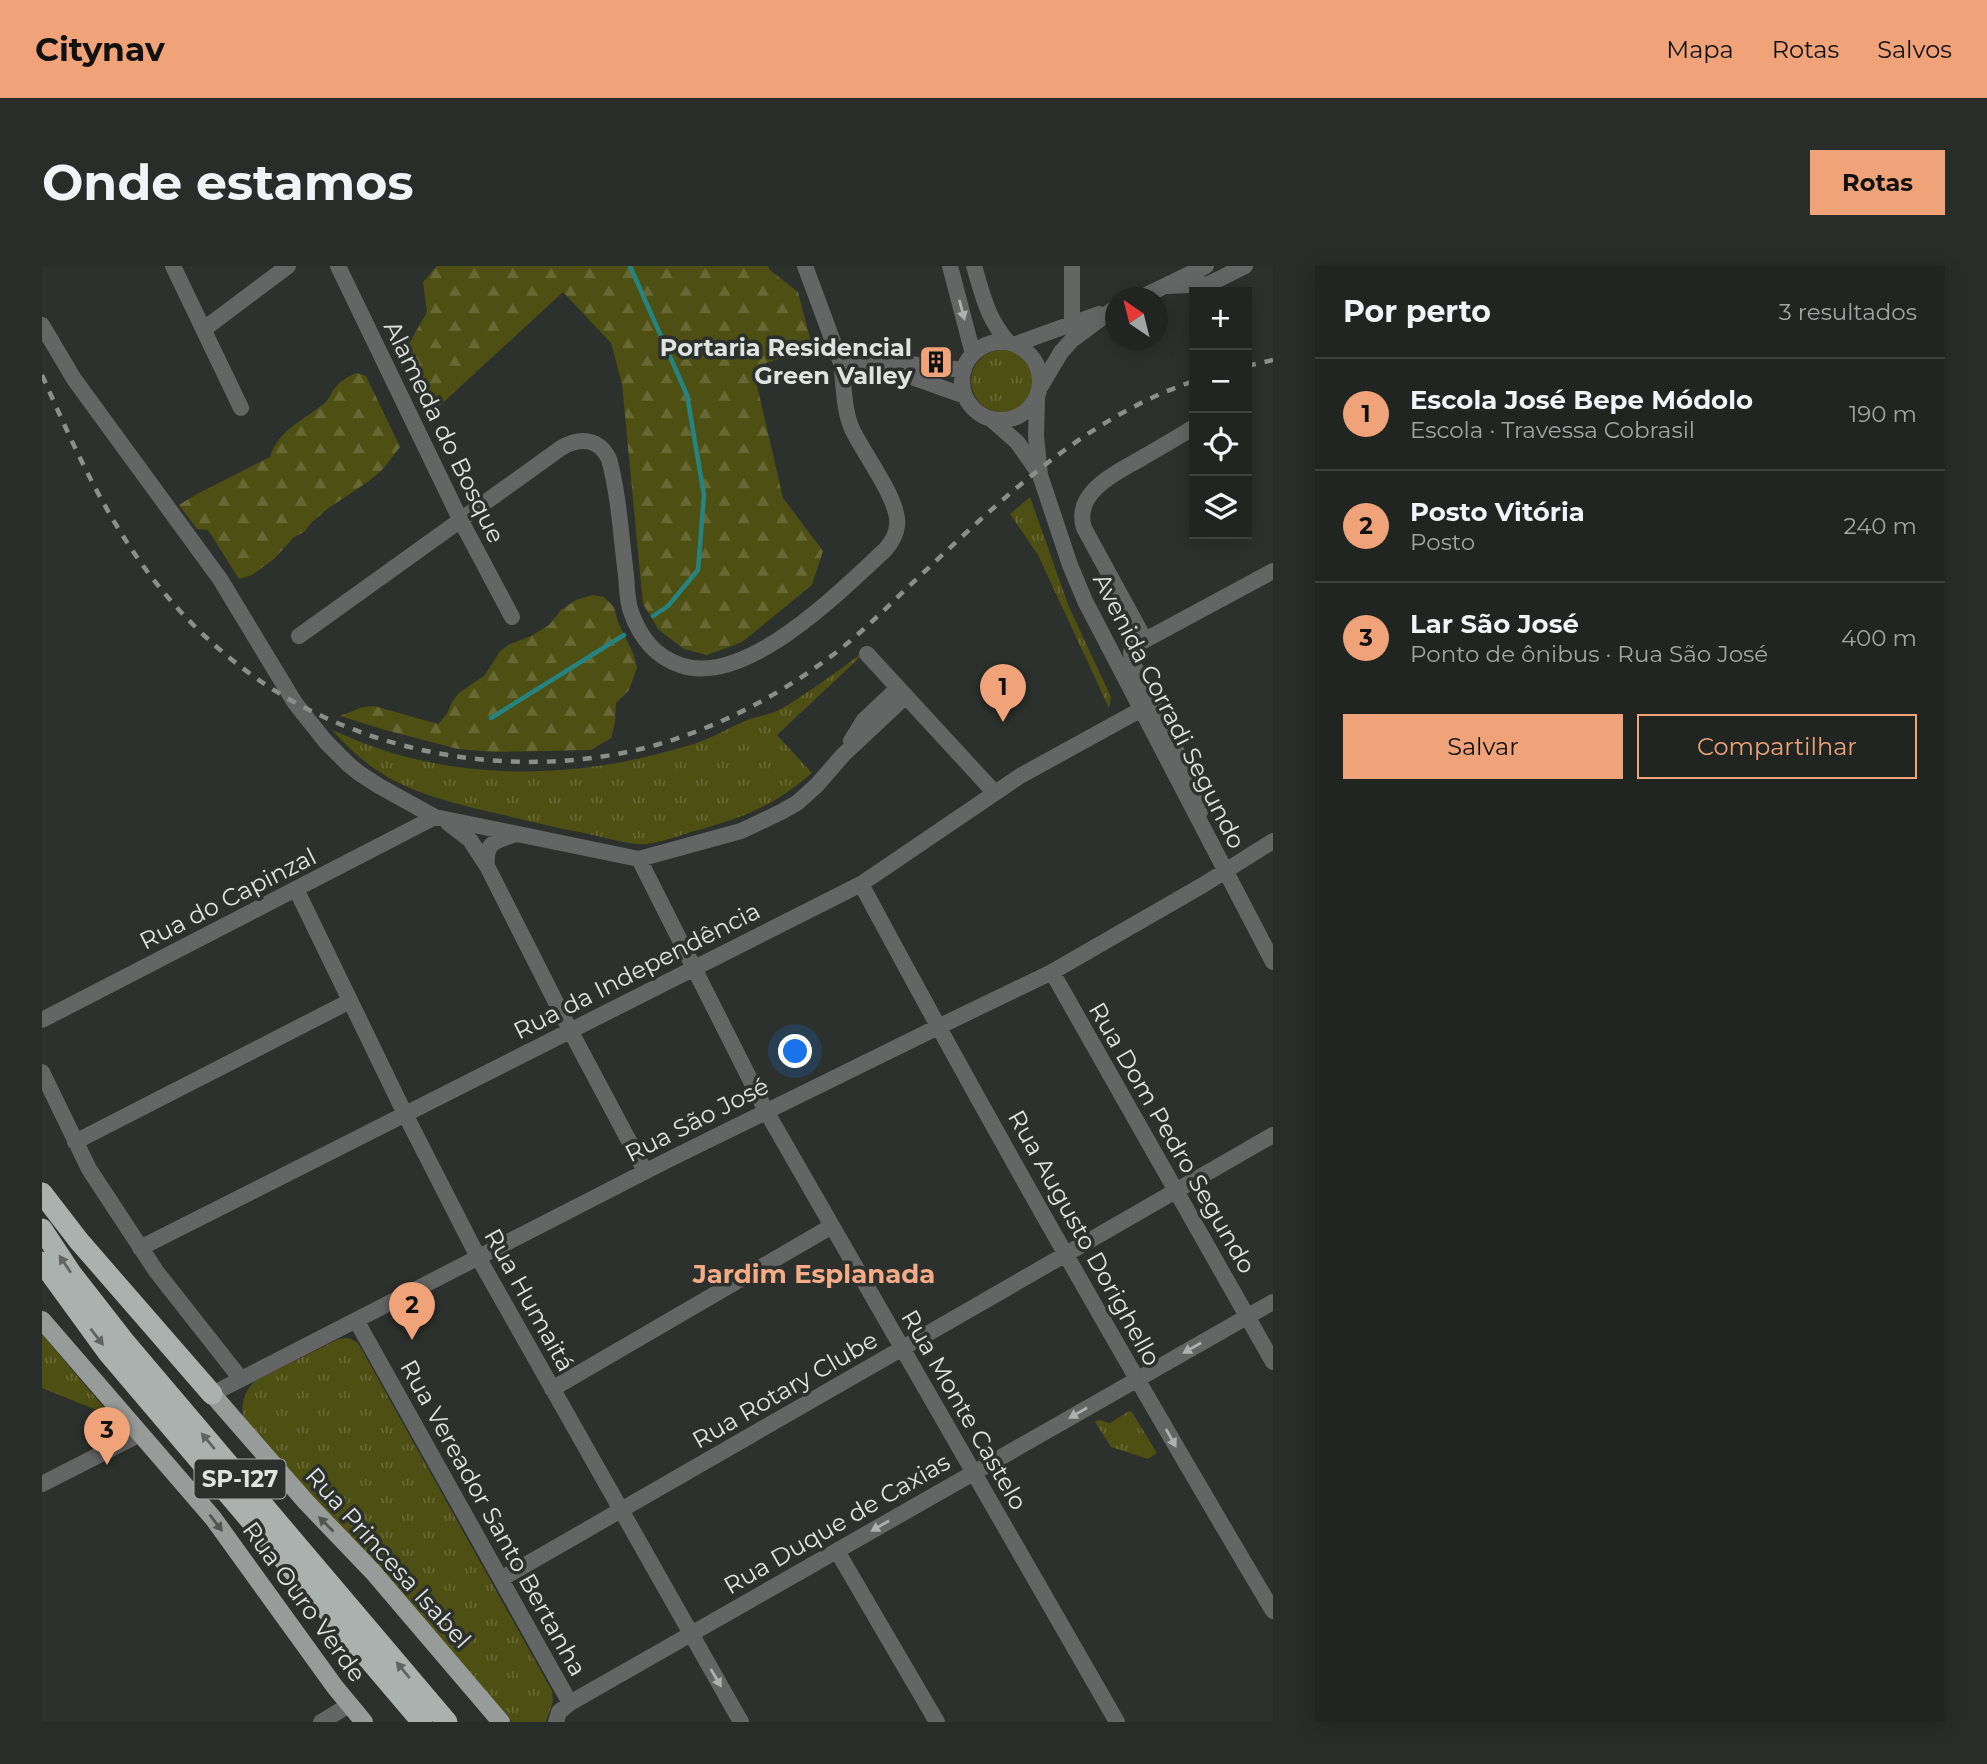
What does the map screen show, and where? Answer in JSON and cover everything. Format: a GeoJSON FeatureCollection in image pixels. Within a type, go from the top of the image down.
{"type":"FeatureCollection","features":[{"type":"Feature","properties":{"kind":"highway"},"geometry":{"type":"LineString","coordinates":[[42,1193],[79,1241],[212,1394]]}},
{"type":"Feature","properties":{"kind":"highway","name":"SP-127"},"geometry":{"type":"LineString","coordinates":[[42,1229],[115,1331],[447,1722]]}},
{"type":"Feature","properties":{"kind":"highway","name":"SP-127"},"geometry":{"type":"LineString","coordinates":[[42,1262],[109,1354],[422,1722]]}},
{"type":"Feature","properties":{"kind":"main road","name":"Rua Ouro Verde"},"geometry":{"type":"LineString","coordinates":[[42,1320],[213,1518],[364,1722]]}},
{"type":"Feature","properties":{"kind":"main road","name":"Rua Princesa Isabel"},"geometry":{"type":"LineString","coordinates":[[212,1394],[313,1510],[373,1572],[501,1722]]}},
{"type":"Feature","properties":{"kind":"street"},"geometry":{"type":"LineString","coordinates":[[173,266],[242,408]]}},
{"type":"Feature","properties":{"kind":"street"},"geometry":{"type":"LineString","coordinates":[[204,329],[288,266]]}},
{"type":"Feature","properties":{"kind":"street","name":"Alameda do Bosque"},"geometry":{"type":"LineString","coordinates":[[338,266],[461,521],[512,617]]}},
{"type":"Feature","properties":{"kind":"street"},"geometry":{"type":"LineString","coordinates":[[299,636],[569,443],[586,440],[594,442],[606,452],[611,467],[630,609],[642,636],[668,661],[690,668],[716,668],[739,662],[760,652],[819,610],[885,550],[894,539],[898,524],[895,508],[852,428],[846,410],[845,366],[805,266]]}},
{"type":"Feature","properties":{"kind":"street"},"geometry":{"type":"LineString","coordinates":[[950,266],[973,354]]}},
{"type":"Feature","properties":{"kind":"street"},"geometry":{"type":"LineString","coordinates":[[974,266],[990,318],[996,328],[1034,358],[1041,378],[1038,393]]}},
{"type":"Feature","properties":{"kind":"street"},"geometry":{"type":"LineString","coordinates":[[1072,266],[1072,324]]}},
{"type":"Feature","properties":{"kind":"street"},"geometry":{"type":"LineString","coordinates":[[1167,286],[1206,266]]}},
{"type":"Feature","properties":{"kind":"street"},"geometry":{"type":"LineString","coordinates":[[1167,286],[1209,284],[1245,266]]}},
{"type":"Feature","properties":{"kind":"street"},"geometry":{"type":"LineString","coordinates":[[1105,312],[1012,343],[989,344],[973,354],[964,370],[962,385],[971,406],[991,419],[1002,420],[1022,414],[1031,407],[1061,352],[1072,340],[1105,315]]}},
{"type":"Feature","properties":{"kind":"street"},"geometry":{"type":"LineString","coordinates":[[42,325],[74,379],[220,579],[295,703],[326,742],[359,773],[439,818],[470,840],[487,866],[645,1171]]}},
{"type":"Feature","properties":{"kind":"street"},"geometry":{"type":"LineString","coordinates":[[845,366],[861,355],[964,370]]}},
{"type":"Feature","properties":{"kind":"street"},"geometry":{"type":"LineString","coordinates":[[845,366],[878,365],[965,396]]}},
{"type":"Feature","properties":{"kind":"street","name":"Avenida Corradi Segundo"},"geometry":{"type":"LineString","coordinates":[[1038,393],[1036,436],[1040,475],[1085,601],[1273,962]]}},
{"type":"Feature","properties":{"kind":"street","name":"Avenida Corradi Segundo"},"geometry":{"type":"LineString","coordinates":[[991,419],[1017,442],[1040,475]]}},
{"type":"Feature","properties":{"kind":"street"},"geometry":{"type":"LineString","coordinates":[[1145,640],[1084,528],[1082,510],[1086,500],[1105,480],[1189,430]]}},
{"type":"Feature","properties":{"kind":"street"},"geometry":{"type":"LineString","coordinates":[[1205,833],[1193,786],[1132,662],[1130,652],[1134,646],[1273,571]]}},
{"type":"Feature","properties":{"kind":"street"},"geometry":{"type":"LineString","coordinates":[[867,654],[995,793]]}},
{"type":"Feature","properties":{"kind":"street"},"geometry":{"type":"LineString","coordinates":[[439,818],[639,859],[741,831],[797,803],[843,755],[864,720],[902,692]]}},
{"type":"Feature","properties":{"kind":"street","name":"Rua da Independência"},"geometry":{"type":"LineString","coordinates":[[140,1248],[861,884],[1020,776],[1140,710]]}},
{"type":"Feature","properties":{"kind":"street","name":"Rua do Capinzal"},"geometry":{"type":"LineString","coordinates":[[42,1020],[439,818]]}},
{"type":"Feature","properties":{"kind":"street"},"geometry":{"type":"LineString","coordinates":[[487,866],[486,853],[490,846],[516,834]]}},
{"type":"Feature","properties":{"kind":"street","name":"Rua São José"},"geometry":{"type":"LineString","coordinates":[[212,1394],[645,1171],[1052,972],[1273,841]]}},
{"type":"Feature","properties":{"kind":"street","name":"Rua Monte Castelo"},"geometry":{"type":"LineString","coordinates":[[639,859],[766,1111],[1116,1722]]}},
{"type":"Feature","properties":{"kind":"street","name":"Rua Augusto Dorighello"},"geometry":{"type":"LineString","coordinates":[[861,884],[1066,1254],[1273,1611]]}},
{"type":"Feature","properties":{"kind":"street","name":"Rua Humaitá"},"geometry":{"type":"LineString","coordinates":[[296,889],[478,1257],[741,1722]]}},
{"type":"Feature","properties":{"kind":"street","name":"Rua Dom Pedro Segundo"},"geometry":{"type":"LineString","coordinates":[[1052,972],[1273,1362]]}},
{"type":"Feature","properties":{"kind":"street"},"geometry":{"type":"LineString","coordinates":[[75,1142],[350,1001]]}},
{"type":"Feature","properties":{"kind":"street"},"geometry":{"type":"LineString","coordinates":[[42,1072],[89,1169],[140,1248],[241,1379]]}},
{"type":"Feature","properties":{"kind":"street","name":"Rua Rotary Clube"},"geometry":{"type":"LineString","coordinates":[[501,1579],[1273,1135]]}},
{"type":"Feature","properties":{"kind":"street"},"geometry":{"type":"LineString","coordinates":[[552,1388],[832,1226]]}},
{"type":"Feature","properties":{"kind":"street","name":"Rua Duque de Caxias"},"geometry":{"type":"LineString","coordinates":[[570,1703],[1273,1302]]}},
{"type":"Feature","properties":{"kind":"street","name":"Rua Vereador Santo Bertanha"},"geometry":{"type":"LineString","coordinates":[[356,1320],[570,1703]]}},
{"type":"Feature","properties":{"kind":"street"},"geometry":{"type":"LineString","coordinates":[[42,1483],[140,1434]]}},
{"type":"Feature","properties":{"kind":"street"},"geometry":{"type":"LineString","coordinates":[[837,1550],[937,1722]]}},
{"type":"Feature","properties":{"kind":"street"},"geometry":{"type":"LineString","coordinates":[[556,1722],[559,1712],[570,1703]]}},
{"type":"Feature","properties":{"kind":"street"},"geometry":{"type":"LineString","coordinates":[[321,1722],[349,1705]]}},
{"type":"Feature","properties":{"kind":"green space"},"geometry":{"type":"Polygon","coordinates":[[[437,266],[768,266],[798,292],[812,346],[753,368],[783,498],[823,551],[812,585],[742,642],[707,655],[684,649],[659,630],[643,604],[622,384],[611,343],[563,292],[436,409],[406,349],[427,312],[423,282],[437,266]]]}},
{"type":"Feature","properties":{"kind":"green space"},"geometry":{"type":"Polygon","coordinates":[[[996,350],[1008,350],[1024,359],[1031,369],[1031,393],[1024,403],[1008,412],[996,412],[985,407],[976,398],[971,387],[971,375],[976,364],[985,355],[996,350]]]}},
{"type":"Feature","properties":{"kind":"green space"},"geometry":{"type":"Polygon","coordinates":[[[357,373],[366,376],[400,447],[383,469],[330,507],[304,532],[294,537],[274,559],[252,575],[239,579],[208,530],[197,529],[179,505],[270,457],[285,433],[325,403],[342,381],[357,373]]]}},
{"type":"Feature","properties":{"kind":"green space"},"geometry":{"type":"Polygon","coordinates":[[[1030,497],[1069,607],[1111,697],[1109,708],[1038,555],[1010,514],[1030,497]]]}},
{"type":"Feature","properties":{"kind":"green space"},"geometry":{"type":"Polygon","coordinates":[[[592,595],[604,597],[614,607],[637,668],[629,690],[616,703],[611,738],[591,750],[494,752],[458,749],[340,716],[363,707],[374,706],[438,724],[459,693],[485,675],[500,651],[549,625],[561,610],[576,600],[592,595]]]}},
{"type":"Feature","properties":{"kind":"green space"},"geometry":{"type":"Polygon","coordinates":[[[873,645],[777,735],[812,773],[782,796],[753,811],[723,823],[647,844],[548,826],[423,793],[367,763],[332,730],[377,748],[457,767],[540,771],[622,762],[702,741],[745,721],[777,711],[873,645]]]}},
{"type":"Feature","properties":{"kind":"green space"},"geometry":{"type":"Polygon","coordinates":[[[42,1334],[111,1416],[42,1388],[42,1334]]]}},
{"type":"Feature","properties":{"kind":"green space"},"geometry":{"type":"Polygon","coordinates":[[[349,1338],[358,1343],[552,1691],[553,1701],[546,1722],[512,1722],[379,1567],[325,1512],[244,1418],[244,1398],[255,1381],[339,1339],[349,1338]]]}},
{"type":"Feature","properties":{"kind":"green space"},"geometry":{"type":"Polygon","coordinates":[[[1129,1411],[1157,1453],[1148,1459],[1111,1447],[1095,1422],[1099,1420],[1110,1423],[1129,1411]]]}},
{"type":"Feature","properties":{"kind":"waterway"},"geometry":{"type":"LineString","coordinates":[[630,266],[687,395],[704,495],[698,570],[668,606],[653,616]]}},
{"type":"Feature","properties":{"kind":"waterway"},"geometry":{"type":"LineString","coordinates":[[491,718],[624,635]]}},
{"type":"Feature","properties":{"kind":"railway"},"geometry":{"type":"LineString","coordinates":[[1252,365],[1273,360]]}},
{"type":"Feature","properties":{"kind":"railway"},"geometry":{"type":"LineString","coordinates":[[42,375],[83,465],[132,550],[172,602],[199,631],[230,658],[296,703],[381,739],[426,751],[519,762],[565,761],[656,745],[721,721],[761,701],[800,678],[842,647],[1006,497],[1076,442],[1113,418],[1189,383]]}},
{"type":"Feature","properties":{"kind":"place","name":"Portaria Residencial Green Valley"},"geometry":{"type":"Point","coordinates":[936,362]}},
{"type":"Feature","properties":{"kind":"place","name":"Escola José Bepe Módolo"},"geometry":{"type":"Point","coordinates":[1003,722]}},
{"type":"Feature","properties":{"kind":"place","name":"Posto Vitória"},"geometry":{"type":"Point","coordinates":[412,1340]}},
{"type":"Feature","properties":{"kind":"place","name":"Lar São José"},"geometry":{"type":"Point","coordinates":[107,1465]}},
{"type":"Feature","properties":{"kind":"district","name":"Jardim Esplanada"},"geometry":{"type":"Point","coordinates":[814,1274]}}]}
